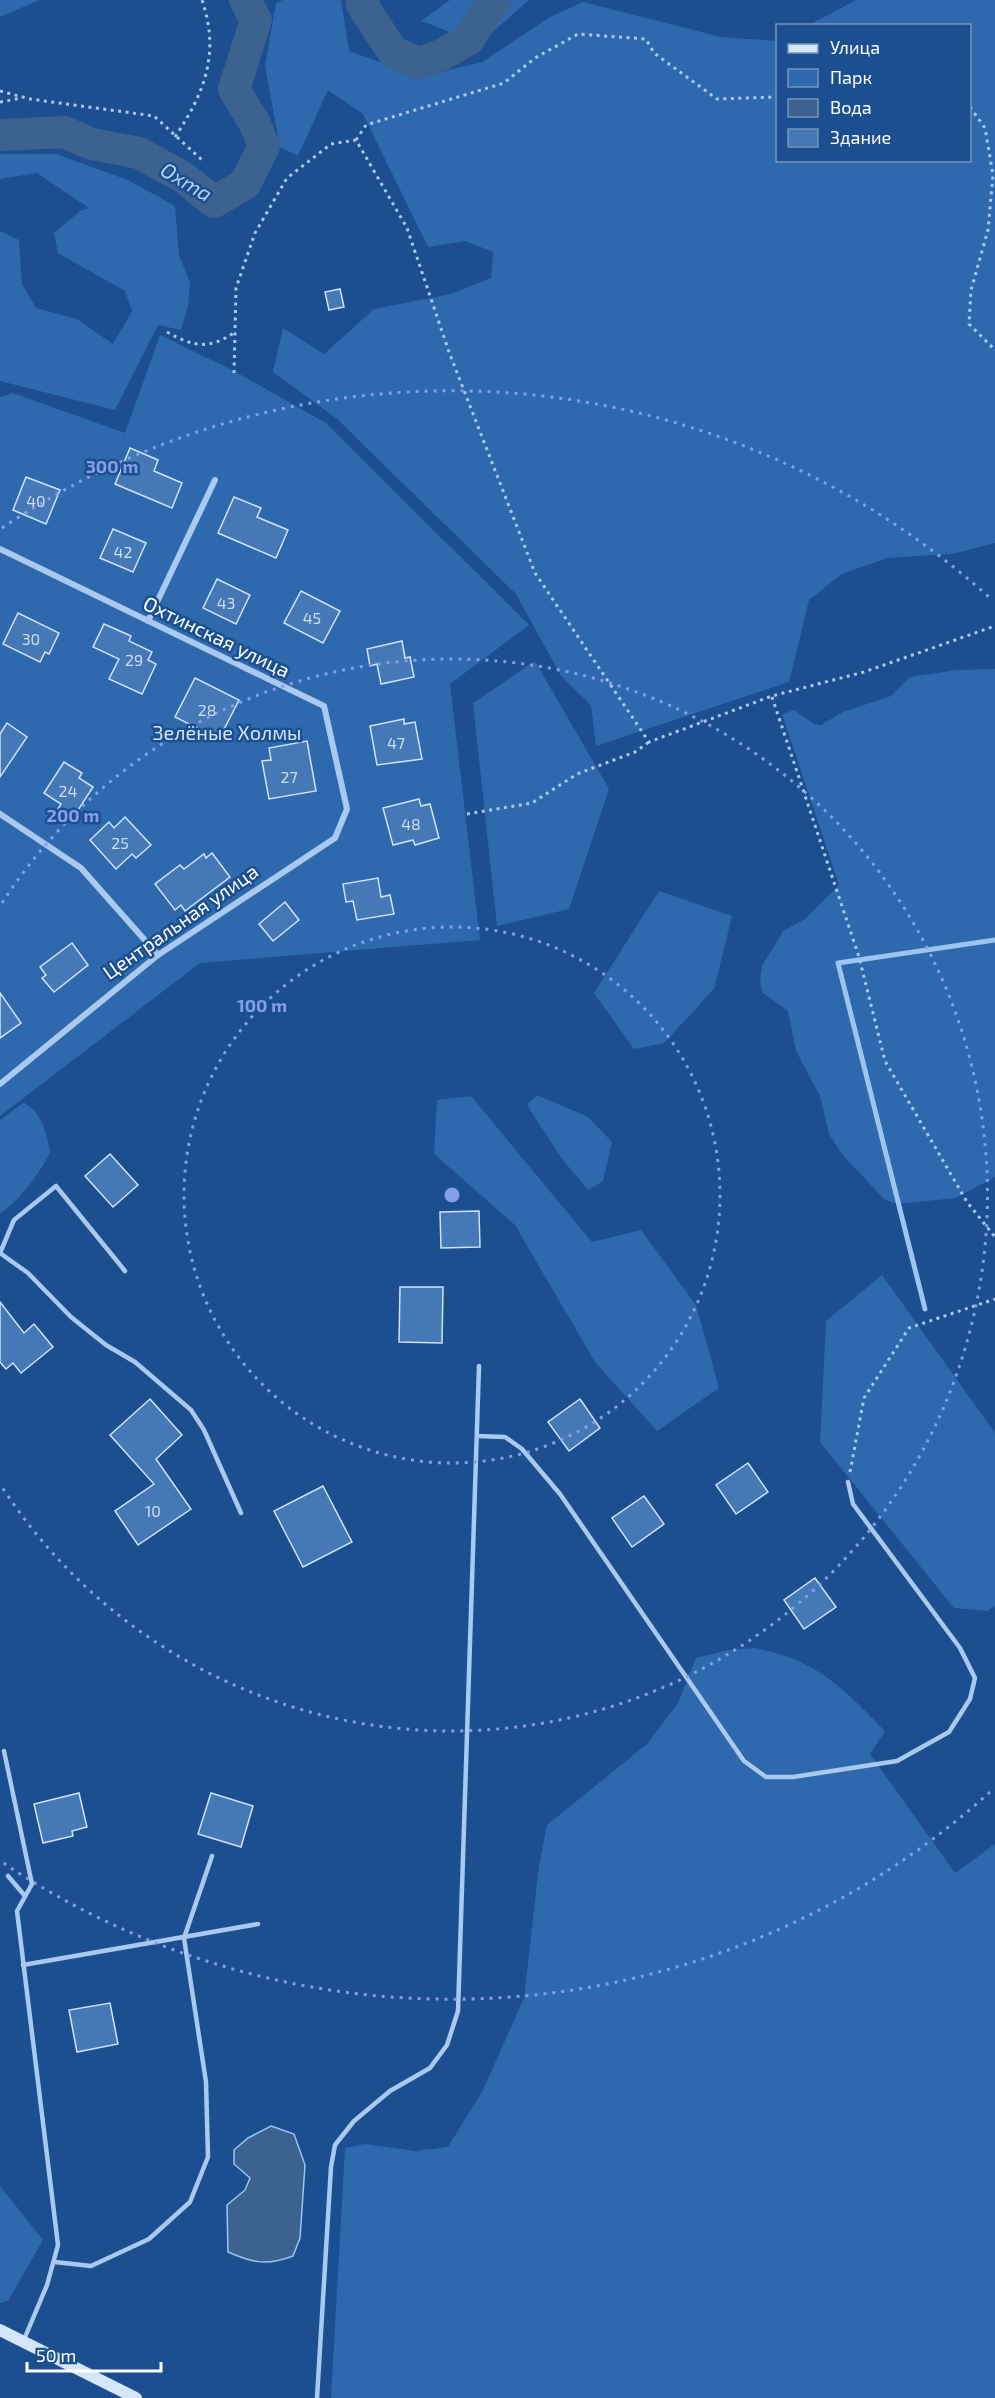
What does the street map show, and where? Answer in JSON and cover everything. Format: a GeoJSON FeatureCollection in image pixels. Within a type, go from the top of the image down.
{"type":"FeatureCollection","features":[{"type":"Feature","properties":{"kind":"street"},"geometry":{"type":"LineString","coordinates":[[148,621],[215,480]]}},
{"type":"Feature","properties":{"kind":"street","name":"Охтинская улица"},"geometry":{"type":"LineString","coordinates":[[0,549],[324,706],[347,810]]}},
{"type":"Feature","properties":{"kind":"street","name":"Центральная улица"},"geometry":{"type":"LineString","coordinates":[[0,1084],[158,955],[335,838],[347,810]]}},
{"type":"Feature","properties":{"kind":"street"},"geometry":{"type":"LineString","coordinates":[[0,814],[81,868],[158,955]]}},
{"type":"Feature","properties":{"kind":"street"},"geometry":{"type":"LineString","coordinates":[[0,2330],[136,2398]]}},
{"type":"Feature","properties":{"kind":"lane"},"geometry":{"type":"LineString","coordinates":[[125,1271],[56,1186],[14,1220],[0,1253],[28,1273],[71,1317],[106,1345],[135,1362],[191,1410],[204,1430],[241,1513]]}},
{"type":"Feature","properties":{"kind":"lane"},"geometry":{"type":"LineString","coordinates":[[317,2398],[331,2167],[335,2145],[354,2121],[390,2091],[430,2068],[447,2045],[459,2011],[479,1366]]}},
{"type":"Feature","properties":{"kind":"lane"},"geometry":{"type":"LineString","coordinates":[[477,1437],[505,1437],[522,1449],[560,1494],[744,1761],[766,1777],[793,1777],[897,1761],[949,1732],[970,1699],[975,1678],[960,1648],[853,1504],[848,1482]]}},
{"type":"Feature","properties":{"kind":"lane"},"geometry":{"type":"LineString","coordinates":[[4,1751],[32,1884],[17,1911],[58,2245],[55,2262],[23,2342]]}},
{"type":"Feature","properties":{"kind":"lane"},"geometry":{"type":"LineString","coordinates":[[55,2262],[91,2266],[149,2239],[190,2202],[208,2157],[206,2082],[184,1938],[212,1856]]}},
{"type":"Feature","properties":{"kind":"lane"},"geometry":{"type":"LineString","coordinates":[[8,1876],[26,1896]]}},
{"type":"Feature","properties":{"kind":"lane"},"geometry":{"type":"LineString","coordinates":[[23,1965],[258,1924]]}},
{"type":"Feature","properties":{"kind":"path"},"geometry":{"type":"LineString","coordinates":[[175,137],[195,107],[210,65],[209,20],[202,0]]}},
{"type":"Feature","properties":{"kind":"path"},"geometry":{"type":"LineString","coordinates":[[234,373],[237,288],[255,233],[287,178],[331,144],[356,140],[366,124],[504,83],[535,58],[578,34],[646,39],[654,53],[717,99],[776,97]]}},
{"type":"Feature","properties":{"kind":"path"},"geometry":{"type":"LineString","coordinates":[[0,91],[25,98],[154,116],[202,160]]}},
{"type":"Feature","properties":{"kind":"path"},"geometry":{"type":"LineString","coordinates":[[0,102],[25,98]]}},
{"type":"Feature","properties":{"kind":"path"},"geometry":{"type":"LineString","coordinates":[[971,110],[985,128],[993,176],[988,230],[971,290],[969,324],[995,350]]}},
{"type":"Feature","properties":{"kind":"path"},"geometry":{"type":"LineString","coordinates":[[356,140],[407,228],[449,352],[535,573],[649,742]]}},
{"type":"Feature","properties":{"kind":"path"},"geometry":{"type":"LineString","coordinates":[[167,332],[199,345],[218,344],[235,332]]}},
{"type":"Feature","properties":{"kind":"path"},"geometry":{"type":"LineString","coordinates":[[467,814],[532,803],[577,774],[635,752],[649,742],[772,696],[864,672],[995,626]]}},
{"type":"Feature","properties":{"kind":"path"},"geometry":{"type":"LineString","coordinates":[[772,696],[858,957],[885,1060],[967,1202],[995,1237]]}},
{"type":"Feature","properties":{"kind":"path"},"geometry":{"type":"LineString","coordinates":[[848,1482],[864,1398],[909,1328],[995,1299]]}},
{"type":"Feature","properties":{"kind":"green space"},"geometry":{"type":"Polygon","coordinates":[[[0,0],[39,0],[0,17],[0,0]]]}},
{"type":"Feature","properties":{"kind":"green space"},"geometry":{"type":"Polygon","coordinates":[[[283,0],[341,0],[349,51],[420,77],[482,62],[550,17],[583,2],[721,37],[776,41],[776,162],[971,162],[971,24],[811,24],[856,0],[995,0],[995,543],[952,554],[887,558],[842,574],[809,600],[789,682],[596,746],[591,705],[561,676],[516,594],[336,418],[273,372],[283,328],[324,354],[374,309],[451,294],[491,278],[493,252],[465,241],[428,247],[363,114],[328,90],[298,156],[280,147],[265,66],[276,3],[283,0]]]}},
{"type":"Feature","properties":{"kind":"green space"},"geometry":{"type":"Polygon","coordinates":[[[450,0],[529,0],[481,42],[466,39],[421,21],[450,0]]]}},
{"type":"Feature","properties":{"kind":"green space"},"geometry":{"type":"Polygon","coordinates":[[[0,154],[56,154],[128,180],[175,206],[179,256],[190,282],[188,306],[181,330],[158,325],[115,410],[0,381],[0,231],[19,240],[22,284],[36,308],[77,319],[113,344],[132,311],[125,291],[58,253],[54,233],[80,211],[89,208],[37,173],[0,179],[0,154]]]}},
{"type":"Feature","properties":{"kind":"green space","name":"Зелёные Холмы"},"geometry":{"type":"Polygon","coordinates":[[[160,335],[234,371],[326,423],[529,625],[450,684],[480,940],[200,963],[0,1116],[0,397],[13,393],[125,433],[160,335]]]}},
{"type":"Feature","properties":{"kind":"green space"},"geometry":{"type":"Polygon","coordinates":[[[535,661],[609,789],[569,909],[497,926],[473,703],[535,661]]]}},
{"type":"Feature","properties":{"kind":"green space"},"geometry":{"type":"Polygon","coordinates":[[[995,669],[995,1177],[956,1198],[897,1204],[885,1200],[842,1154],[829,1134],[820,1096],[796,1051],[788,1011],[762,992],[760,979],[762,966],[783,931],[805,919],[839,885],[782,714],[794,710],[814,724],[821,725],[843,712],[891,696],[910,677],[957,670],[995,669]]]}},
{"type":"Feature","properties":{"kind":"green space"},"geometry":{"type":"Polygon","coordinates":[[[659,891],[732,916],[714,989],[664,1043],[634,1049],[594,993],[659,891]]]}},
{"type":"Feature","properties":{"kind":"green space"},"geometry":{"type":"Polygon","coordinates":[[[537,1095],[588,1117],[612,1142],[603,1181],[588,1190],[562,1159],[527,1105],[537,1095]]]}},
{"type":"Feature","properties":{"kind":"green space"},"geometry":{"type":"Polygon","coordinates":[[[471,1096],[592,1242],[641,1230],[696,1305],[719,1388],[657,1431],[595,1362],[515,1225],[434,1154],[437,1100],[471,1096]]]}},
{"type":"Feature","properties":{"kind":"green space"},"geometry":{"type":"Polygon","coordinates":[[[23,1103],[39,1117],[50,1152],[29,1186],[0,1214],[0,1120],[23,1103]]]}},
{"type":"Feature","properties":{"kind":"green space"},"geometry":{"type":"Polygon","coordinates":[[[882,1275],[995,1433],[995,1606],[987,1611],[954,1608],[820,1442],[826,1321],[882,1275]]]}},
{"type":"Feature","properties":{"kind":"green space"},"geometry":{"type":"Polygon","coordinates":[[[755,1648],[796,1660],[828,1678],[885,1731],[870,1754],[955,1873],[995,1844],[995,2398],[331,2398],[345,2148],[365,2144],[415,2151],[448,2147],[483,2090],[524,1998],[539,1866],[547,1825],[647,1744],[678,1703],[696,1658],[728,1650],[755,1648]]]}},
{"type":"Feature","properties":{"kind":"green space"},"geometry":{"type":"Polygon","coordinates":[[[0,2186],[43,2240],[8,2301],[0,2303],[0,2186]]]}},
{"type":"Feature","properties":{"kind":"water"},"geometry":{"type":"Polygon","coordinates":[[[271,2126],[294,2134],[305,2165],[300,2238],[293,2256],[260,2262],[228,2252],[227,2205],[245,2190],[250,2178],[234,2164],[234,2150],[248,2138],[271,2126]]]}},
{"type":"Feature","properties":{"kind":"building"},"geometry":{"type":"Polygon","coordinates":[[[340,289],[344,307],[329,310],[325,292],[340,289]]]}},
{"type":"Feature","properties":{"kind":"building"},"geometry":{"type":"Polygon","coordinates":[[[130,448],[158,460],[154,471],[182,483],[172,508],[115,484],[130,448]]]}},
{"type":"Feature","properties":{"kind":"building"},"geometry":{"type":"Polygon","coordinates":[[[26,477],[60,490],[46,524],[13,510],[26,477]]]}},
{"type":"Feature","properties":{"kind":"building"},"geometry":{"type":"Polygon","coordinates":[[[234,497],[261,508],[257,517],[288,530],[276,558],[218,533],[234,497]]]}},
{"type":"Feature","properties":{"kind":"building"},"geometry":{"type":"Polygon","coordinates":[[[113,529],[146,543],[133,572],[100,558],[113,529]]]}},
{"type":"Feature","properties":{"kind":"building"},"geometry":{"type":"Polygon","coordinates":[[[217,579],[250,595],[236,624],[203,608],[217,579]]]}},
{"type":"Feature","properties":{"kind":"building"},"geometry":{"type":"Polygon","coordinates":[[[301,591],[340,611],[323,643],[284,623],[301,591]]]}},
{"type":"Feature","properties":{"kind":"building"},"geometry":{"type":"Polygon","coordinates":[[[18,613],[59,633],[49,654],[45,652],[40,662],[3,644],[18,613]]]}},
{"type":"Feature","properties":{"kind":"building"},"geometry":{"type":"Polygon","coordinates":[[[104,624],[131,636],[129,641],[152,652],[148,660],[156,664],[142,694],[109,679],[119,659],[93,647],[104,624]]]}},
{"type":"Feature","properties":{"kind":"building"},"geometry":{"type":"Polygon","coordinates":[[[402,641],[405,658],[410,657],[414,677],[381,684],[377,664],[370,666],[367,649],[402,641]]]}},
{"type":"Feature","properties":{"kind":"building"},"geometry":{"type":"Polygon","coordinates":[[[195,678],[239,700],[219,739],[175,717],[195,678]]]}},
{"type":"Feature","properties":{"kind":"building"},"geometry":{"type":"Polygon","coordinates":[[[404,719],[404,724],[415,722],[422,759],[377,765],[370,726],[404,719]]]}},
{"type":"Feature","properties":{"kind":"building"},"geometry":{"type":"Polygon","coordinates":[[[7,723],[27,737],[0,777],[0,734],[7,723]]]}},
{"type":"Feature","properties":{"kind":"building"},"geometry":{"type":"Polygon","coordinates":[[[307,741],[316,791],[269,799],[262,761],[271,760],[269,748],[307,741]]]}},
{"type":"Feature","properties":{"kind":"building"},"geometry":{"type":"Polygon","coordinates":[[[64,762],[82,773],[79,778],[93,787],[73,818],[58,809],[61,804],[44,793],[64,762]]]}},
{"type":"Feature","properties":{"kind":"building"},"geometry":{"type":"Polygon","coordinates":[[[419,799],[421,806],[430,804],[439,838],[415,845],[413,840],[393,845],[383,808],[419,799]]]}},
{"type":"Feature","properties":{"kind":"building"},"geometry":{"type":"Polygon","coordinates":[[[125,817],[151,845],[136,858],[132,854],[116,869],[90,840],[109,822],[114,828],[125,817]]]}},
{"type":"Feature","properties":{"kind":"building"},"geometry":{"type":"Polygon","coordinates":[[[212,853],[230,877],[185,911],[181,905],[175,910],[155,884],[180,865],[184,869],[204,854],[206,858],[212,853]]]}},
{"type":"Feature","properties":{"kind":"building"},"geometry":{"type":"Polygon","coordinates":[[[378,878],[381,897],[390,895],[394,914],[357,920],[353,901],[346,902],[343,884],[378,878]]]}},
{"type":"Feature","properties":{"kind":"building"},"geometry":{"type":"Polygon","coordinates":[[[285,902],[299,920],[273,941],[259,924],[285,902]]]}},
{"type":"Feature","properties":{"kind":"building"},"geometry":{"type":"Polygon","coordinates":[[[72,943],[88,965],[54,992],[42,978],[46,975],[40,967],[72,943]]]}},
{"type":"Feature","properties":{"kind":"building"},"geometry":{"type":"Polygon","coordinates":[[[0,993],[21,1023],[0,1038],[0,993]]]}},
{"type":"Feature","properties":{"kind":"building"},"geometry":{"type":"Polygon","coordinates":[[[110,1154],[138,1185],[113,1207],[85,1176],[110,1154]]]}},
{"type":"Feature","properties":{"kind":"building"},"geometry":{"type":"Polygon","coordinates":[[[479,1211],[480,1247],[441,1248],[440,1212],[479,1211]]]}},
{"type":"Feature","properties":{"kind":"building"},"geometry":{"type":"Polygon","coordinates":[[[400,1287],[443,1287],[442,1343],[399,1342],[400,1287]]]}},
{"type":"Feature","properties":{"kind":"building"},"geometry":{"type":"Polygon","coordinates":[[[0,1302],[24,1333],[34,1324],[53,1347],[21,1373],[13,1363],[6,1369],[0,1362],[0,1302]]]}},
{"type":"Feature","properties":{"kind":"building"},"geometry":{"type":"Polygon","coordinates":[[[150,1399],[182,1435],[156,1459],[191,1509],[138,1545],[115,1511],[154,1484],[110,1435],[150,1399]]]}},
{"type":"Feature","properties":{"kind":"building"},"geometry":{"type":"Polygon","coordinates":[[[580,1399],[600,1428],[569,1451],[548,1422],[580,1399]]]}},
{"type":"Feature","properties":{"kind":"building"},"geometry":{"type":"Polygon","coordinates":[[[748,1463],[768,1492],[736,1514],[716,1485],[748,1463]]]}},
{"type":"Feature","properties":{"kind":"building"},"geometry":{"type":"Polygon","coordinates":[[[323,1486],[352,1542],[303,1567],[274,1511],[323,1486]]]}},
{"type":"Feature","properties":{"kind":"building"},"geometry":{"type":"Polygon","coordinates":[[[644,1496],[664,1524],[632,1547],[612,1518],[644,1496]]]}},
{"type":"Feature","properties":{"kind":"building"},"geometry":{"type":"Polygon","coordinates":[[[815,1578],[836,1607],[804,1629],[784,1600],[815,1578]]]}},
{"type":"Feature","properties":{"kind":"building"},"geometry":{"type":"Polygon","coordinates":[[[79,1793],[87,1827],[72,1831],[73,1836],[43,1843],[34,1804],[79,1793]]]}},
{"type":"Feature","properties":{"kind":"building"},"geometry":{"type":"Polygon","coordinates":[[[211,1793],[253,1806],[241,1847],[198,1834],[211,1793]]]}},
{"type":"Feature","properties":{"kind":"building"},"geometry":{"type":"Polygon","coordinates":[[[110,2003],[118,2044],[77,2052],[69,2010],[110,2003]]]}},
{"type":"Feature","properties":{"kind":"waterway","name":"Охта"},"geometry":{"type":"LineString","coordinates":[[0,135],[64,132],[92,144],[139,153],[183,177],[214,202],[245,184],[264,146],[255,124],[234,89],[256,20],[245,0]]}},
{"type":"Feature","properties":{"kind":"waterway","name":"Охта"},"geometry":{"type":"LineString","coordinates":[[363,0],[362,5],[393,52],[418,63],[441,55],[468,40],[495,0]]}},
{"type":"Feature","properties":{"kind":"waterway"},"geometry":{"type":"LineString","coordinates":[[925,1309],[838,963],[995,940]]}}]}
